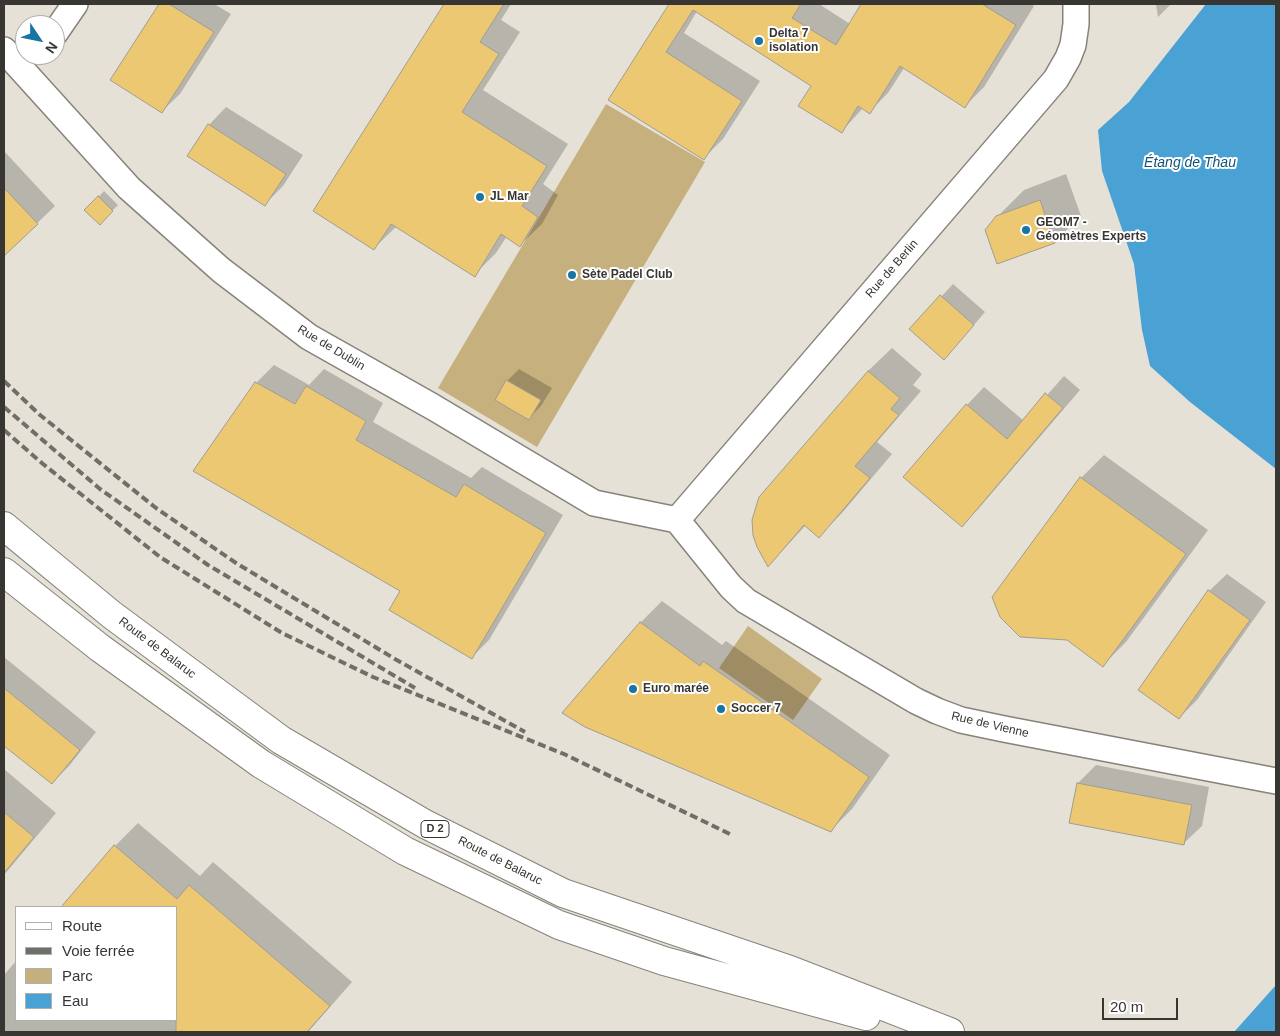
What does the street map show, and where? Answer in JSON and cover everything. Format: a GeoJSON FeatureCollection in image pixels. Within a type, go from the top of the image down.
{"type":"FeatureCollection","features":[{"type":"Feature","properties":{"kind":"main road","name":"Route de Balaruc"},"geometry":{"type":"LineString","coordinates":[[4,526],[112,615],[281,740],[425,824],[563,893],[790,970],[950,1032]]}},
{"type":"Feature","properties":{"kind":"main road"},"geometry":{"type":"LineString","coordinates":[[4,572],[100,648],[260,764],[404,851],[559,925],[664,961],[922,1032]]}},
{"type":"Feature","properties":{"kind":"street"},"geometry":{"type":"LineString","coordinates":[[65,19],[76,4]]}},
{"type":"Feature","properties":{"kind":"street","name":"Rue de Berlin"},"geometry":{"type":"LineString","coordinates":[[677,520],[1056,79],[1073,45],[1076,4]]}},
{"type":"Feature","properties":{"kind":"street","name":"Rue de Dublin"},"geometry":{"type":"LineString","coordinates":[[30,65],[129,188],[221,270],[309,337],[433,407],[594,503],[677,520]]}},
{"type":"Feature","properties":{"kind":"street","name":"Rue de Vienne"},"geometry":{"type":"LineString","coordinates":[[677,520],[731,587],[746,601],[937,712],[961,720],[1004,729],[1276,781]]}},
{"type":"Feature","properties":{"kind":"green space","name":"Sète Padel Club"},"geometry":{"type":"Polygon","coordinates":[[[606,104],[705,162],[537,447],[438,388],[606,104]]]}},
{"type":"Feature","properties":{"kind":"green space"},"geometry":{"type":"Polygon","coordinates":[[[748,626],[822,679],[793,720],[719,668],[748,626]]]}},
{"type":"Feature","properties":{"kind":"water","name":"Étang de Thau"},"geometry":{"type":"Polygon","coordinates":[[[1206,4],[1276,4],[1276,469],[1190,402],[1150,366],[1142,330],[1134,264],[1102,171],[1098,130],[1129,102],[1206,4]]]}},
{"type":"Feature","properties":{"kind":"water"},"geometry":{"type":"Polygon","coordinates":[[[1276,985],[1276,1032],[1234,1032],[1276,985]]]}},
{"type":"Feature","properties":{"kind":"building"},"geometry":{"type":"Polygon","coordinates":[[[159,4],[169,4],[214,32],[162,113],[110,80],[159,4]]]}},
{"type":"Feature","properties":{"kind":"building"},"geometry":{"type":"Polygon","coordinates":[[[444,4],[504,4],[480,42],[499,54],[462,112],[547,166],[522,206],[538,217],[520,247],[501,234],[475,277],[391,224],[374,250],[313,211],[444,4]]]}},
{"type":"Feature","properties":{"kind":"building"},"geometry":{"type":"Polygon","coordinates":[[[669,4],[801,4],[792,18],[836,45],[861,4],[982,4],[1016,25],[965,108],[900,66],[870,114],[858,106],[842,133],[798,106],[811,86],[693,10],[666,52],[742,101],[704,160],[608,100],[669,4]]]}},
{"type":"Feature","properties":{"kind":"building"},"geometry":{"type":"Polygon","coordinates":[[[208,124],[286,174],[265,206],[187,156],[208,124]]]}},
{"type":"Feature","properties":{"kind":"building"},"geometry":{"type":"Polygon","coordinates":[[[4,188],[38,224],[4,256],[4,188]]]}},
{"type":"Feature","properties":{"kind":"building"},"geometry":{"type":"Polygon","coordinates":[[[98,196],[113,211],[100,225],[84,210],[98,196]]]}},
{"type":"Feature","properties":{"kind":"building","name":"GEOM7 - Géomètres Experts"},"geometry":{"type":"Polygon","coordinates":[[[1040,200],[1055,243],[997,264],[985,230],[996,216],[1040,200]]]}},
{"type":"Feature","properties":{"kind":"building"},"geometry":{"type":"Polygon","coordinates":[[[940,295],[974,325],[944,360],[909,329],[940,295]]]}},
{"type":"Feature","properties":{"kind":"building"},"geometry":{"type":"Polygon","coordinates":[[[868,371],[900,398],[891,409],[899,415],[855,466],[870,478],[819,538],[804,525],[768,567],[753,535],[752,520],[759,497],[868,371]]]}},
{"type":"Feature","properties":{"kind":"building"},"geometry":{"type":"Polygon","coordinates":[[[506,380],[541,400],[529,420],[495,400],[506,380]]]}},
{"type":"Feature","properties":{"kind":"building"},"geometry":{"type":"Polygon","coordinates":[[[255,382],[295,404],[306,386],[366,421],[356,440],[456,497],[464,484],[546,533],[472,659],[389,610],[400,591],[193,471],[255,382]]]}},
{"type":"Feature","properties":{"kind":"building"},"geometry":{"type":"Polygon","coordinates":[[[1045,393],[1063,408],[962,527],[903,477],[966,404],[1007,439],[1045,393]]]}},
{"type":"Feature","properties":{"kind":"building"},"geometry":{"type":"Polygon","coordinates":[[[1080,477],[1186,554],[1103,667],[1067,640],[1020,637],[1000,617],[992,597],[1080,477]]]}},
{"type":"Feature","properties":{"kind":"building"},"geometry":{"type":"Polygon","coordinates":[[[1208,590],[1250,620],[1179,719],[1138,690],[1208,590]]]}},
{"type":"Feature","properties":{"kind":"building","name":"Soccer 7"},"geometry":{"type":"Polygon","coordinates":[[[640,622],[700,666],[703,661],[869,777],[831,832],[585,727],[562,713],[640,622]]]}},
{"type":"Feature","properties":{"kind":"building"},"geometry":{"type":"Polygon","coordinates":[[[4,688],[80,750],[52,784],[4,746],[4,688]]]}},
{"type":"Feature","properties":{"kind":"building"},"geometry":{"type":"Polygon","coordinates":[[[1077,783],[1192,805],[1184,845],[1069,823],[1077,783]]]}},
{"type":"Feature","properties":{"kind":"building"},"geometry":{"type":"Polygon","coordinates":[[[4,812],[34,837],[4,873],[4,812]]]}},
{"type":"Feature","properties":{"kind":"building"},"geometry":{"type":"Polygon","coordinates":[[[114,845],[177,899],[189,885],[330,1006],[307,1032],[176,1032],[176,1021],[178,1021],[178,906],[62,906],[114,845]]]}},
{"type":"Feature","properties":{"kind":"railway"},"geometry":{"type":"LineString","coordinates":[[4,381],[40,415],[156,508],[236,563],[395,659],[525,732]]}},
{"type":"Feature","properties":{"kind":"railway"},"geometry":{"type":"LineString","coordinates":[[4,407],[100,489],[208,565],[415,688]]}},
{"type":"Feature","properties":{"kind":"railway"},"geometry":{"type":"LineString","coordinates":[[4,430],[43,464],[160,557],[282,633],[373,677],[564,754],[732,835]]}},
{"type":"Feature","properties":{"kind":"place","name":"Delta 7 isolation"},"geometry":{"type":"Point","coordinates":[759,41]}},
{"type":"Feature","properties":{"kind":"place","name":"JL Mar"},"geometry":{"type":"Point","coordinates":[480,197]}},
{"type":"Feature","properties":{"kind":"place","name":"GEOM7 - Géomètres Experts"},"geometry":{"type":"Point","coordinates":[1026,230]}},
{"type":"Feature","properties":{"kind":"place","name":"Sète Padel Club"},"geometry":{"type":"Point","coordinates":[572,275]}},
{"type":"Feature","properties":{"kind":"place","name":"Euro marée"},"geometry":{"type":"Point","coordinates":[633,689]}},
{"type":"Feature","properties":{"kind":"place","name":"Soccer 7"},"geometry":{"type":"Point","coordinates":[721,709]}}]}
